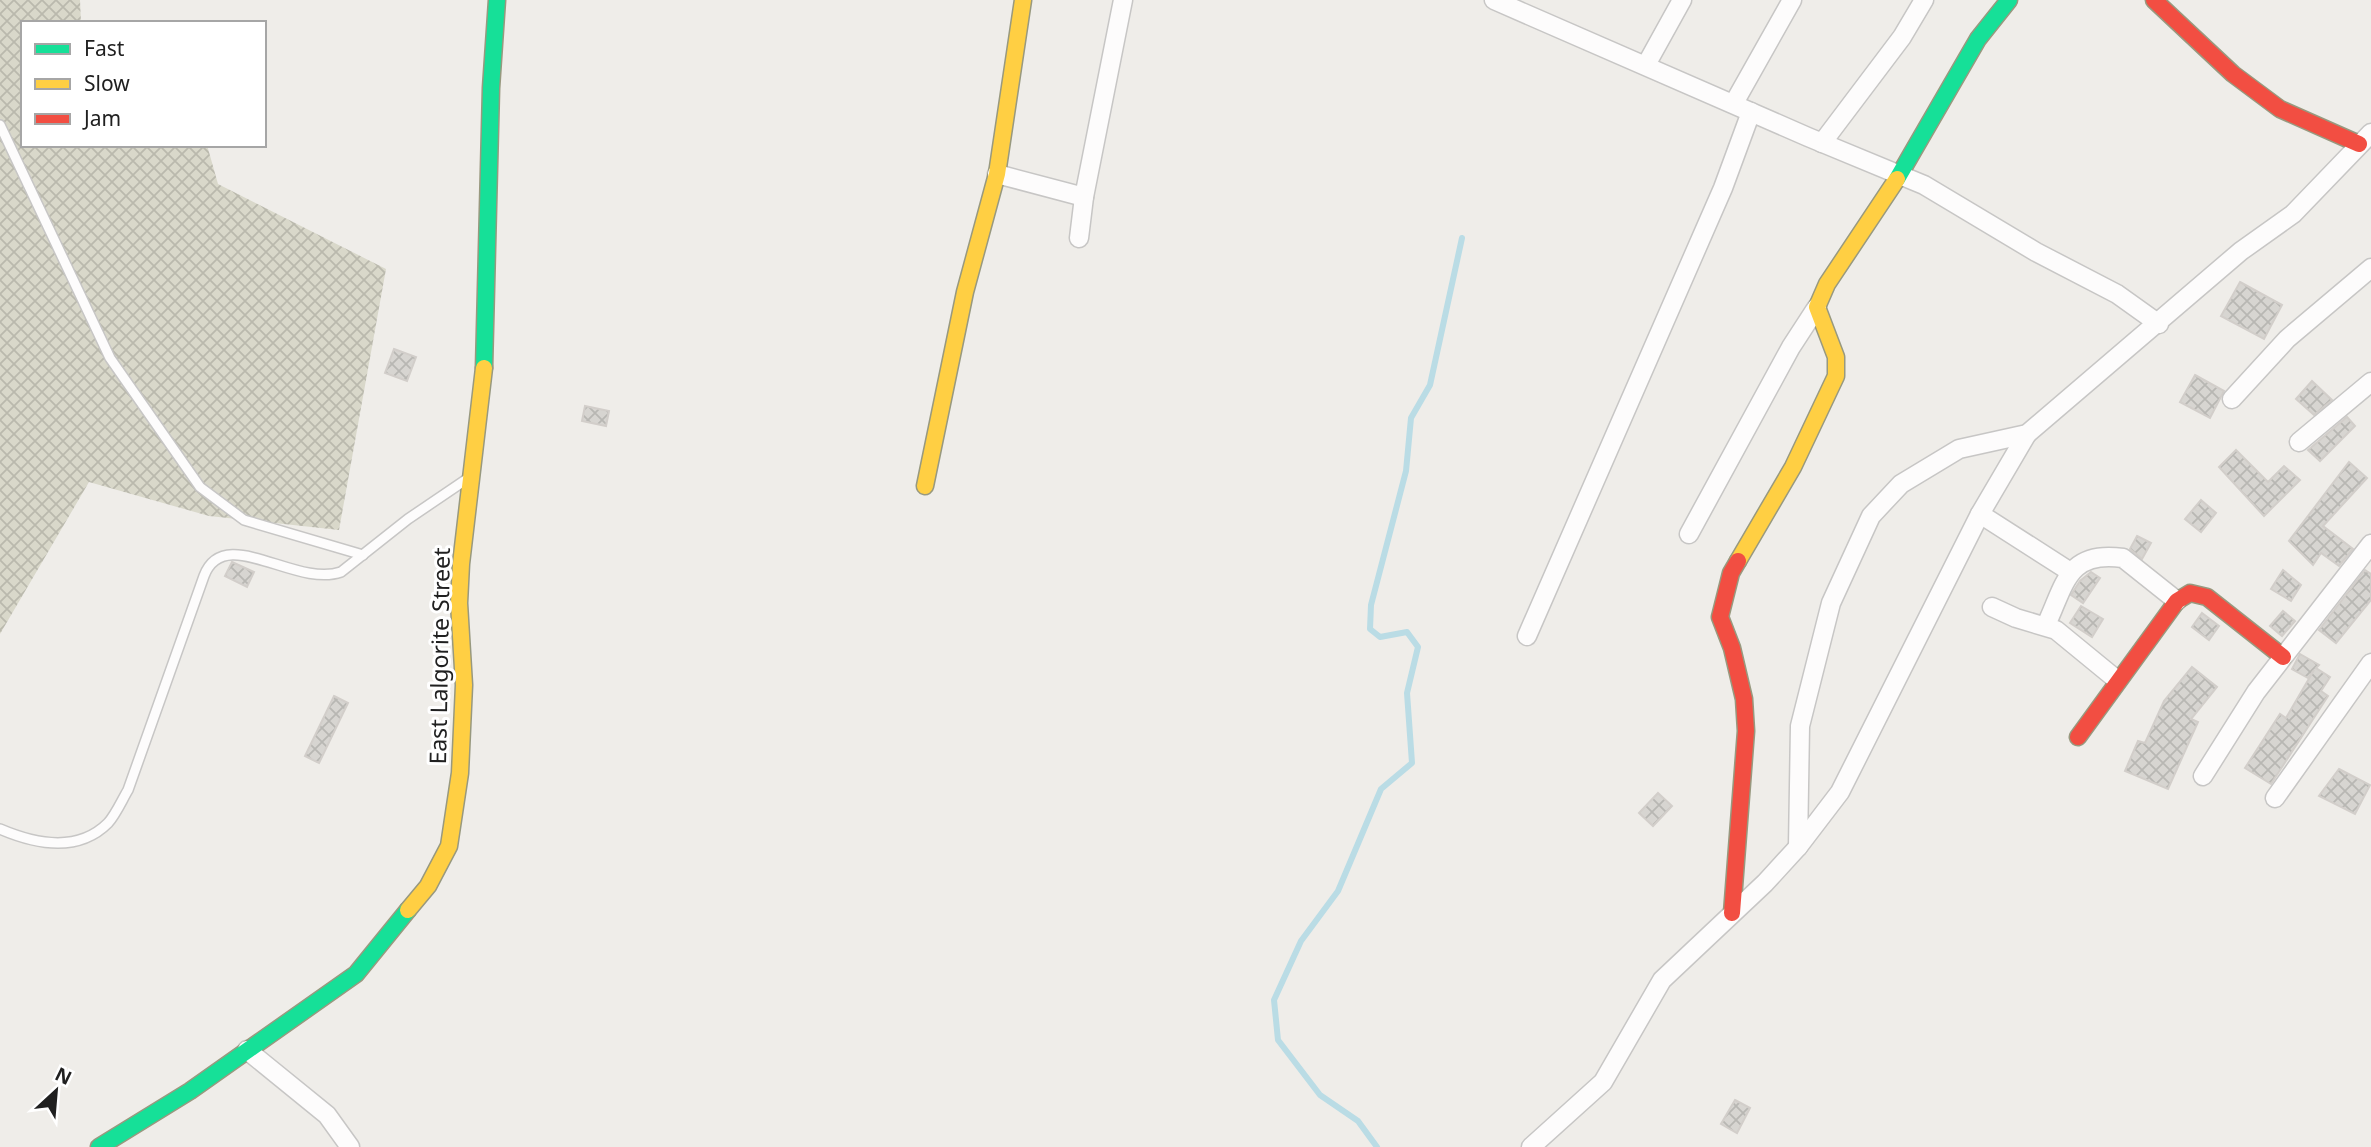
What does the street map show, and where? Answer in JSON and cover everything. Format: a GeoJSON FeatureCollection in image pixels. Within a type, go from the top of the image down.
{"type":"FeatureCollection","features":[{"type":"Feature","properties":{"kind":"street","name":"East Lalgorite Street"},"geometry":{"type":"LineString","coordinates":[[99,1147],[190,1091],[356,974],[428,886],[449,846],[460,773],[464,685],[459,603],[471,476],[483,388],[490,102],[497,0]]}},
{"type":"Feature","properties":{"kind":"street"},"geometry":{"type":"LineString","coordinates":[[925,486],[964,292],[997,174],[1023,0]]}},
{"type":"Feature","properties":{"kind":"street"},"geometry":{"type":"LineString","coordinates":[[1079,239],[1084,197],[1123,0]]}},
{"type":"Feature","properties":{"kind":"street"},"geometry":{"type":"LineString","coordinates":[[1493,0],[1924,185],[2036,252],[2117,294],[2159,324]]}},
{"type":"Feature","properties":{"kind":"street"},"geometry":{"type":"LineString","coordinates":[[1646,65],[1682,0]]}},
{"type":"Feature","properties":{"kind":"street"},"geometry":{"type":"LineString","coordinates":[[1734,103],[1792,0]]}},
{"type":"Feature","properties":{"kind":"street"},"geometry":{"type":"LineString","coordinates":[[1822,143],[1894,48],[1924,0]]}},
{"type":"Feature","properties":{"kind":"street"},"geometry":{"type":"LineString","coordinates":[[1689,534],[1791,347],[1817,307],[1827,284],[1900,175],[1978,39],[2009,0]]}},
{"type":"Feature","properties":{"kind":"street"},"geometry":{"type":"LineString","coordinates":[[1531,1147],[1603,1082],[1662,980],[1798,847],[1840,792],[1980,514],[2027,434],[2159,324],[2241,251],[2293,214],[2365,138],[2280,109],[2233,74],[2154,0]]}},
{"type":"Feature","properties":{"kind":"street"},"geometry":{"type":"LineString","coordinates":[[1527,636],[1723,188],[1751,112]]}},
{"type":"Feature","properties":{"kind":"street"},"geometry":{"type":"LineString","coordinates":[[997,174],[1084,197]]}},
{"type":"Feature","properties":{"kind":"street"},"geometry":{"type":"LineString","coordinates":[[2232,399],[2287,339],[2371,268]]}},
{"type":"Feature","properties":{"kind":"street"},"geometry":{"type":"LineString","coordinates":[[1732,913],[1745,720],[1739,674],[1720,617],[1721,604],[1731,573],[1793,467],[1836,376],[1836,357],[1817,307]]}},
{"type":"Feature","properties":{"kind":"street"},"geometry":{"type":"LineString","coordinates":[[2299,442],[2371,382]]}},
{"type":"Feature","properties":{"kind":"street"},"geometry":{"type":"LineString","coordinates":[[1798,847],[1800,726],[1831,603],[1871,516],[1901,484],[1959,449],[2027,434]]}},
{"type":"Feature","properties":{"kind":"street"},"geometry":{"type":"LineString","coordinates":[[1980,514],[2069,570]]}},
{"type":"Feature","properties":{"kind":"street"},"geometry":{"type":"LineString","coordinates":[[2203,776],[2256,692],[2371,544]]}},
{"type":"Feature","properties":{"kind":"street"},"geometry":{"type":"LineString","coordinates":[[2046,625],[2069,570],[2087,559],[2123,558],[2177,601]]}},
{"type":"Feature","properties":{"kind":"street"},"geometry":{"type":"LineString","coordinates":[[2078,737],[2177,601],[2190,593],[2207,597],[2283,657]]}},
{"type":"Feature","properties":{"kind":"street"},"geometry":{"type":"LineString","coordinates":[[1992,607],[2016,618],[2056,629],[2118,680]]}},
{"type":"Feature","properties":{"kind":"street"},"geometry":{"type":"LineString","coordinates":[[2275,799],[2371,663]]}},
{"type":"Feature","properties":{"kind":"street"},"geometry":{"type":"LineString","coordinates":[[247,1051],[327,1115],[350,1147]]}},
{"type":"Feature","properties":{"kind":"lane"},"geometry":{"type":"LineString","coordinates":[[0,125],[110,358],[200,487],[244,520],[363,555]]}},
{"type":"Feature","properties":{"kind":"lane"},"geometry":{"type":"LineString","coordinates":[[0,829],[23,839],[52,844],[71,843],[94,835],[110,821],[128,790],[208,565],[216,557],[238,554],[313,576],[328,576],[341,572],[471,476]]}},
{"type":"Feature","properties":{"kind":"shaded area"},"geometry":{"type":"Polygon","coordinates":[[[0,0],[80,0],[81,21],[21,21],[21,147],[208,147],[218,184],[386,269],[339,530],[209,516],[89,482],[0,634],[0,0]]]}},
{"type":"Feature","properties":{"kind":"building"},"geometry":{"type":"Polygon","coordinates":[[[2240,282],[2282,305],[2264,339],[2221,316],[2240,282]]]}},
{"type":"Feature","properties":{"kind":"building"},"geometry":{"type":"Polygon","coordinates":[[[394,349],[416,357],[407,381],[385,373],[394,349]]]}},
{"type":"Feature","properties":{"kind":"building"},"geometry":{"type":"Polygon","coordinates":[[[2195,375],[2224,391],[2210,418],[2180,402],[2195,375]]]}},
{"type":"Feature","properties":{"kind":"building"},"geometry":{"type":"Polygon","coordinates":[[[2312,381],[2332,400],[2314,415],[2296,399],[2312,381]]]}},
{"type":"Feature","properties":{"kind":"building"},"geometry":{"type":"Polygon","coordinates":[[[585,406],[609,411],[606,426],[582,421],[585,406]]]}},
{"type":"Feature","properties":{"kind":"building"},"geometry":{"type":"Polygon","coordinates":[[[2347,417],[2355,426],[2320,461],[2308,450],[2347,417]]]}},
{"type":"Feature","properties":{"kind":"building"},"geometry":{"type":"Polygon","coordinates":[[[2236,450],[2268,482],[2284,466],[2300,480],[2264,516],[2219,467],[2236,450]]]}},
{"type":"Feature","properties":{"kind":"building"},"geometry":{"type":"Polygon","coordinates":[[[2349,462],[2367,478],[2323,526],[2353,549],[2339,566],[2321,553],[2313,565],[2289,541],[2349,462]]]}},
{"type":"Feature","properties":{"kind":"building"},"geometry":{"type":"Polygon","coordinates":[[[2201,500],[2216,513],[2201,532],[2185,519],[2201,500]]]}},
{"type":"Feature","properties":{"kind":"building"},"geometry":{"type":"Polygon","coordinates":[[[2137,536],[2151,543],[2142,559],[2130,549],[2137,536]]]}},
{"type":"Feature","properties":{"kind":"building"},"geometry":{"type":"Polygon","coordinates":[[[232,562],[254,572],[247,587],[225,576],[232,562]]]}},
{"type":"Feature","properties":{"kind":"building"},"geometry":{"type":"Polygon","coordinates":[[[2283,570],[2301,585],[2291,601],[2271,589],[2283,570]]]}},
{"type":"Feature","properties":{"kind":"building"},"geometry":{"type":"Polygon","coordinates":[[[2365,570],[2371,574],[2371,600],[2336,643],[2319,630],[2365,570]]]}},
{"type":"Feature","properties":{"kind":"building"},"geometry":{"type":"Polygon","coordinates":[[[2091,572],[2100,578],[2083,603],[2071,595],[2080,581],[2091,572]]]}},
{"type":"Feature","properties":{"kind":"building"},"geometry":{"type":"Polygon","coordinates":[[[2081,606],[2103,619],[2092,637],[2070,623],[2081,606]]]}},
{"type":"Feature","properties":{"kind":"building"},"geometry":{"type":"Polygon","coordinates":[[[2283,611],[2295,621],[2282,636],[2270,626],[2283,611]]]}},
{"type":"Feature","properties":{"kind":"building"},"geometry":{"type":"Polygon","coordinates":[[[2202,613],[2219,626],[2209,640],[2192,627],[2202,613]]]}},
{"type":"Feature","properties":{"kind":"building"},"geometry":{"type":"Polygon","coordinates":[[[2300,654],[2319,665],[2316,668],[2330,677],[2321,691],[2328,696],[2271,784],[2245,768],[2280,714],[2286,718],[2314,670],[2308,678],[2292,669],[2300,654]]]}},
{"type":"Feature","properties":{"kind":"building"},"geometry":{"type":"Polygon","coordinates":[[[2192,667],[2217,687],[2191,719],[2198,722],[2168,789],[2125,771],[2138,741],[2145,743],[2164,701],[2192,667]]]}},
{"type":"Feature","properties":{"kind":"building"},"geometry":{"type":"Polygon","coordinates":[[[334,696],[348,703],[319,763],[305,756],[334,696]]]}},
{"type":"Feature","properties":{"kind":"building"},"geometry":{"type":"Polygon","coordinates":[[[2339,769],[2370,785],[2355,814],[2319,796],[2339,769]]]}},
{"type":"Feature","properties":{"kind":"building"},"geometry":{"type":"Polygon","coordinates":[[[1658,793],[1672,806],[1653,826],[1639,813],[1658,793]]]}},
{"type":"Feature","properties":{"kind":"building"},"geometry":{"type":"Polygon","coordinates":[[[1735,1100],[1750,1108],[1737,1133],[1721,1124],[1735,1100]]]}},
{"type":"Feature","properties":{"kind":"waterway"},"geometry":{"type":"LineString","coordinates":[[1377,1147],[1358,1121],[1320,1095],[1278,1040],[1274,1000],[1301,941],[1338,891],[1381,789],[1412,763],[1407,693],[1418,647],[1407,632],[1380,637],[1370,629],[1371,605],[1406,471],[1411,418],[1430,385],[1462,238]]}},
{"type":"Feature","properties":{"kind":"traffic: fast"},"geometry":{"type":"LineString","coordinates":[[484,368],[491,88],[497,0]]}},
{"type":"Feature","properties":{"kind":"traffic: fast"},"geometry":{"type":"LineString","coordinates":[[1897,179],[1978,39],[2009,0]]}},
{"type":"Feature","properties":{"kind":"traffic: fast"},"geometry":{"type":"LineString","coordinates":[[99,1147],[190,1091],[356,974],[408,910]]}},
{"type":"Feature","properties":{"kind":"traffic: slow"},"geometry":{"type":"LineString","coordinates":[[925,486],[965,292],[997,174],[1023,0]]}},
{"type":"Feature","properties":{"kind":"traffic: slow"},"geometry":{"type":"LineString","coordinates":[[1738,561],[1793,467],[1836,376],[1836,357],[1817,307],[1827,284],[1897,179]]}},
{"type":"Feature","properties":{"kind":"traffic: slow"},"geometry":{"type":"LineString","coordinates":[[408,910],[428,886],[449,846],[460,773],[464,685],[459,603],[461,564],[484,368]]}},
{"type":"Feature","properties":{"kind":"traffic: jam"},"geometry":{"type":"LineString","coordinates":[[2154,0],[2233,74],[2280,109],[2359,144]]}},
{"type":"Feature","properties":{"kind":"traffic: jam"},"geometry":{"type":"LineString","coordinates":[[1732,913],[1746,731],[1744,699],[1732,648],[1720,617],[1731,573],[1738,561]]}},
{"type":"Feature","properties":{"kind":"traffic: jam"},"geometry":{"type":"LineString","coordinates":[[2078,737],[2177,601],[2190,593],[2207,597],[2283,657]]}}]}
